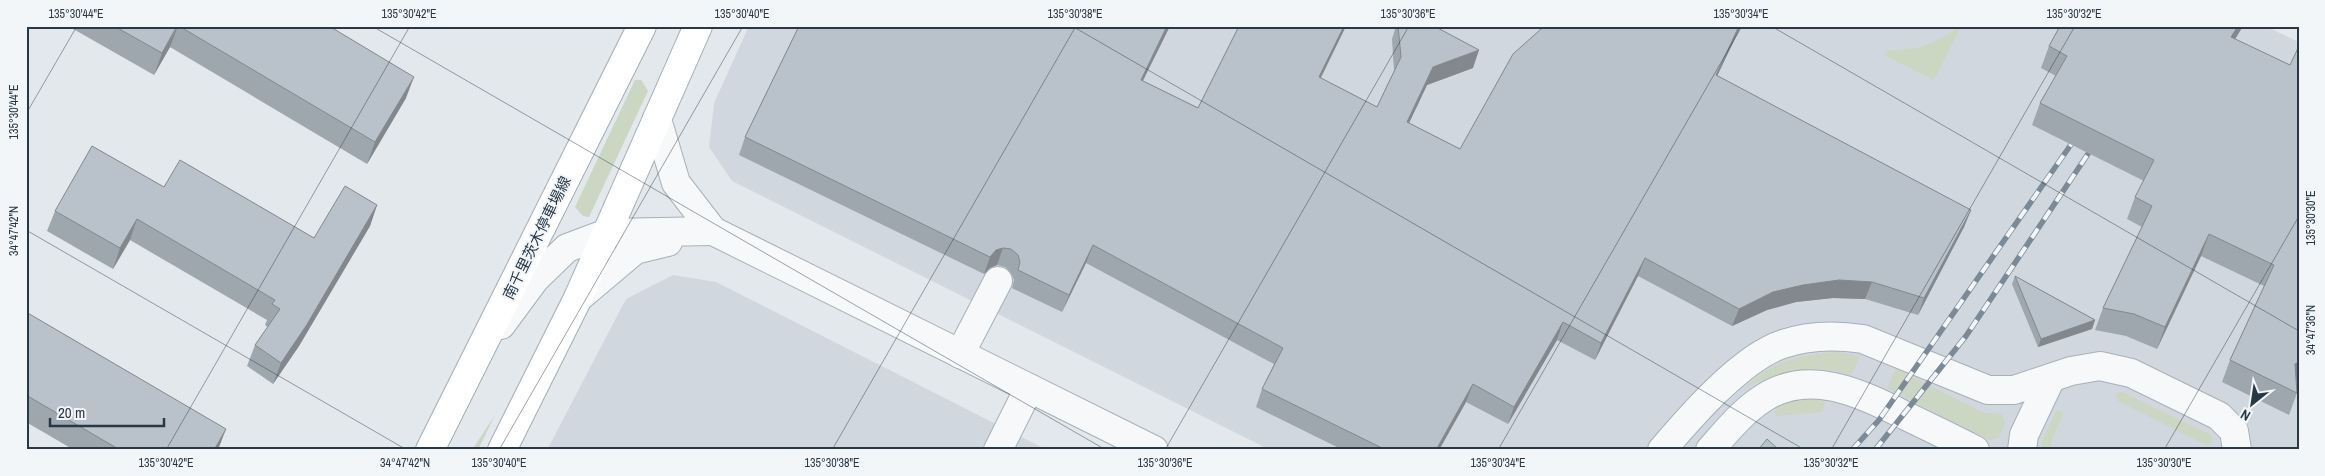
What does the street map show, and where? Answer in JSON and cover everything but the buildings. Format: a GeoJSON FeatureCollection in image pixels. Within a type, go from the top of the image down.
{"type":"FeatureCollection","features":[{"type":"Feature","properties":{"kind":"main road","name":"南千里茨木停車場線"},"geometry":{"type":"LineString","coordinates":[[430,450],[642,26]]}},
{"type":"Feature","properties":{"kind":"main road"},"geometry":{"type":"LineString","coordinates":[[502,450],[578,298],[698,26]]}},
{"type":"Feature","properties":{"kind":"street"},"geometry":{"type":"LineString","coordinates":[[657,119],[676,183],[713,231],[1029,388],[1144,448]]}},
{"type":"Feature","properties":{"kind":"street"},"geometry":{"type":"LineString","coordinates":[[480,353],[535,280],[567,248],[607,233],[713,231]]}},
{"type":"Feature","properties":{"kind":"street"},"geometry":{"type":"LineString","coordinates":[[578,298],[635,250],[713,231]]}},
{"type":"Feature","properties":{"kind":"street"},"geometry":{"type":"LineString","coordinates":[[960,354],[998,281]]}},
{"type":"Feature","properties":{"kind":"street"},"geometry":{"type":"LineString","coordinates":[[1662,450],[1700,405],[1753,361],[1782,344],[1814,337],[1841,336],[1863,339],[1988,390],[2014,390],[2070,370],[2100,366],[2132,373],[2219,416],[2234,431],[2237,450]]}},
{"type":"Feature","properties":{"kind":"street"},"geometry":{"type":"LineString","coordinates":[[2022,450],[2024,435],[2051,378]]}},
{"type":"Feature","properties":{"kind":"street"},"geometry":{"type":"LineString","coordinates":[[1710,450],[1740,416],[1763,398],[1784,389],[1806,384],[1838,386],[1860,393],[1962,447]]}},
{"type":"Feature","properties":{"kind":"street"},"geometry":{"type":"LineString","coordinates":[[998,450],[1029,388]]}},
{"type":"Feature","properties":{"kind":"shaded area"},"geometry":{"type":"Polygon","coordinates":[[[749,26],[2265,26],[2299,42],[2299,450],[1270,450],[732,181],[709,147],[714,103],[749,26]]]}},
{"type":"Feature","properties":{"kind":"shaded area"},"geometry":{"type":"Polygon","coordinates":[[[673,275],[716,282],[1047,450],[547,450],[626,299],[673,275]]]}},
{"type":"Feature","properties":{"kind":"green space"},"geometry":{"type":"Polygon","coordinates":[[[1961,26],[1934,80],[1884,55],[1888,50],[1910,49],[1927,45],[1961,26]]]}},
{"type":"Feature","properties":{"kind":"green space"},"geometry":{"type":"Polygon","coordinates":[[[635,80],[641,80],[648,91],[589,217],[583,216],[575,207],[635,80]]]}},
{"type":"Feature","properties":{"kind":"green space"},"geometry":{"type":"Polygon","coordinates":[[[1836,352],[1860,356],[1852,375],[1837,371],[1797,371],[1772,377],[1745,387],[1767,371],[1787,361],[1809,355],[1836,352]]]}},
{"type":"Feature","properties":{"kind":"green space"},"geometry":{"type":"Polygon","coordinates":[[[1896,369],[1984,413],[2002,414],[2005,422],[1999,438],[1990,440],[1887,388],[1896,369]]]}},
{"type":"Feature","properties":{"kind":"green space"},"geometry":{"type":"Polygon","coordinates":[[[2122,392],[2211,435],[2212,442],[2206,445],[2118,401],[2116,394],[2122,392]]]}},
{"type":"Feature","properties":{"kind":"green space"},"geometry":{"type":"Polygon","coordinates":[[[1803,398],[1827,399],[1822,412],[1776,416],[1775,412],[1779,404],[1803,398]]]}},
{"type":"Feature","properties":{"kind":"green space"},"geometry":{"type":"Polygon","coordinates":[[[2056,411],[2061,411],[2063,415],[2052,439],[2051,447],[2053,450],[2042,450],[2042,441],[2056,411]]]}},
{"type":"Feature","properties":{"kind":"green space"},"geometry":{"type":"Polygon","coordinates":[[[495,415],[478,450],[472,450],[495,415]]]}},
{"type":"Feature","properties":{"kind":"railway"},"geometry":{"type":"LineString","coordinates":[[1852,450],[1879,420],[2079,133]]}},
{"type":"Feature","properties":{"kind":"railway"},"geometry":{"type":"LineString","coordinates":[[1875,450],[1966,336],[2096,142]]}}]}
